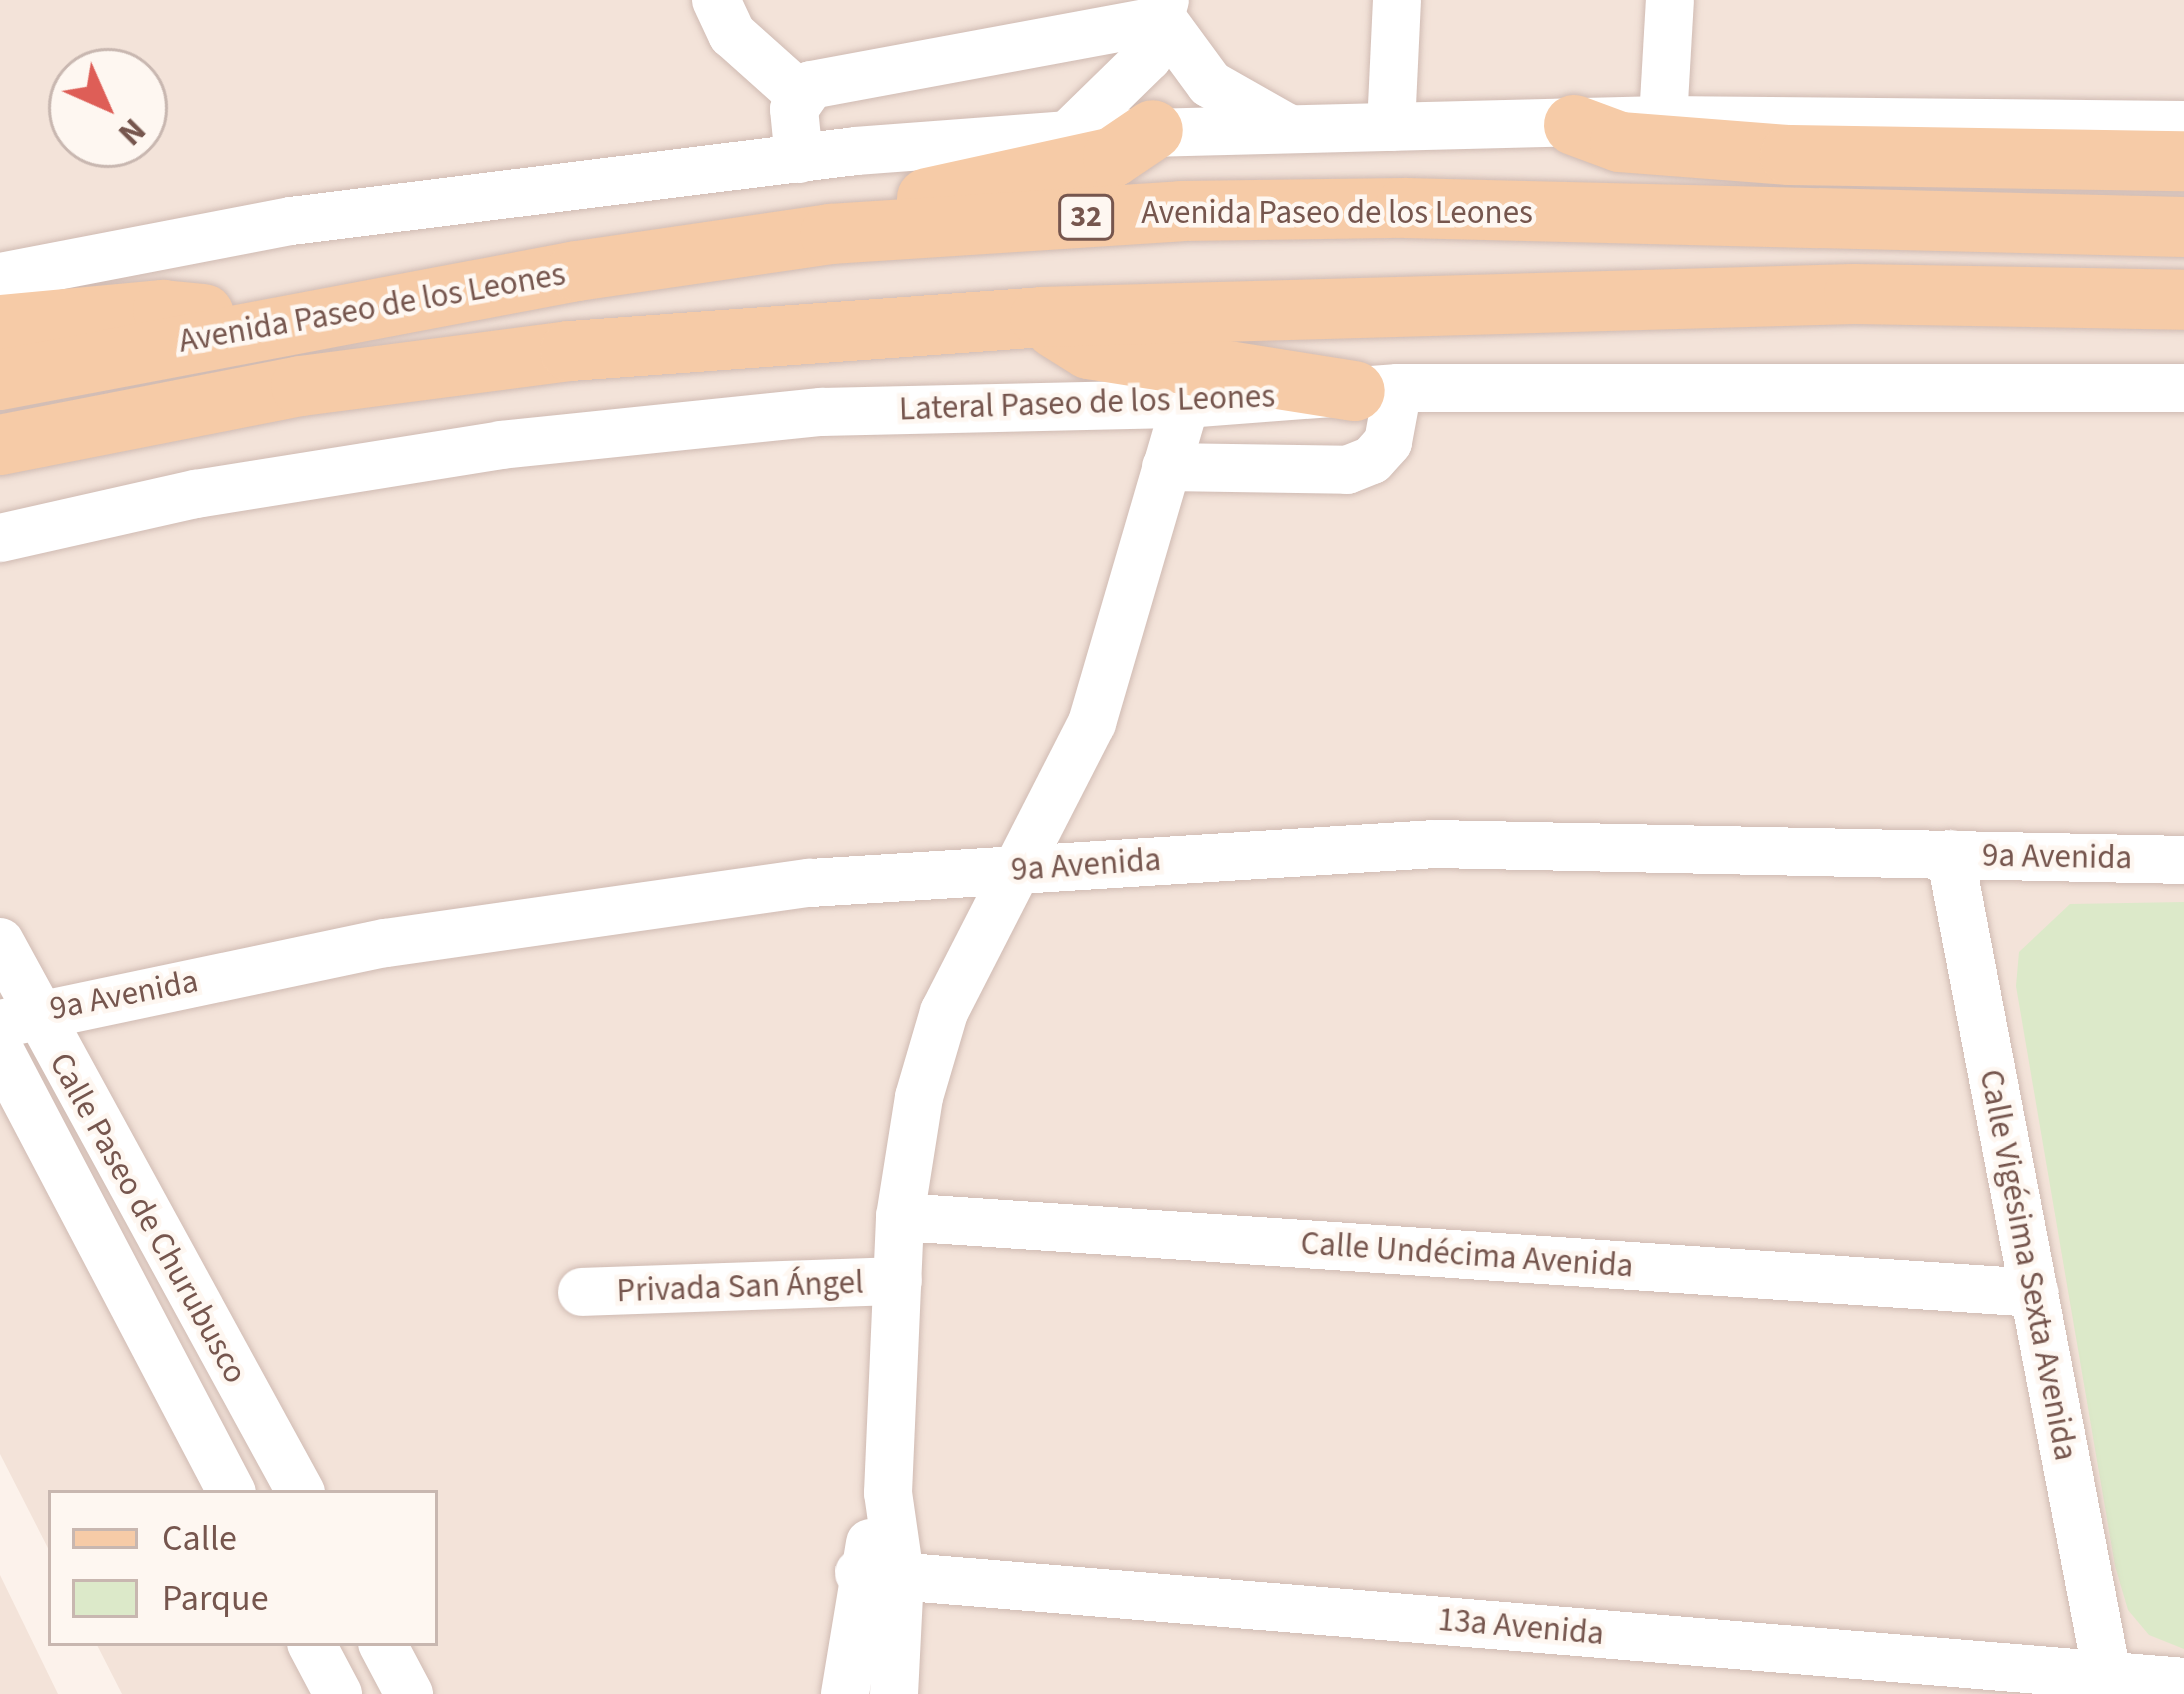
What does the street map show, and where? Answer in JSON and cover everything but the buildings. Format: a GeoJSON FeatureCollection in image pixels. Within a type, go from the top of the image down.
{"type":"FeatureCollection","features":[{"type":"Feature","properties":{"kind":"main road"},"geometry":{"type":"LineString","coordinates":[[1574,124],[1620,142],[1790,155],[2184,161]]}},
{"type":"Feature","properties":{"kind":"main road"},"geometry":{"type":"LineString","coordinates":[[830,234],[871,210],[1130,152],[1153,130]]}},
{"type":"Feature","properties":{"kind":"main road","name":"Avenida Paseo de los Leones"},"geometry":{"type":"LineString","coordinates":[[0,380],[249,329],[830,234],[1181,211],[1405,208],[2184,227]]}},
{"type":"Feature","properties":{"kind":"main road","name":"Avenida Paseo de los Leones"},"geometry":{"type":"LineString","coordinates":[[0,445],[170,412],[570,351],[1040,317],[1854,293],[2184,300]]}},
{"type":"Feature","properties":{"kind":"main road"},"geometry":{"type":"LineString","coordinates":[[0,325],[163,310],[249,329]]}},
{"type":"Feature","properties":{"kind":"main road"},"geometry":{"type":"LineString","coordinates":[[1040,317],[1089,349],[1376,389]]}},
{"type":"Feature","properties":{"kind":"main road"},"geometry":{"type":"LineString","coordinates":[[0,472],[118,440],[170,412]]}},
{"type":"Feature","properties":{"kind":"street"},"geometry":{"type":"LineString","coordinates":[[716,0],[731,34],[799,94],[799,159]]}},
{"type":"Feature","properties":{"kind":"street"},"geometry":{"type":"LineString","coordinates":[[1391,127],[1397,0]]}},
{"type":"Feature","properties":{"kind":"street"},"geometry":{"type":"LineString","coordinates":[[1663,120],[1670,0]]}},
{"type":"Feature","properties":{"kind":"street"},"geometry":{"type":"LineString","coordinates":[[799,94],[1164,10]]}},
{"type":"Feature","properties":{"kind":"street"},"geometry":{"type":"LineString","coordinates":[[1164,10],[1210,84],[1288,128]]}},
{"type":"Feature","properties":{"kind":"street"},"geometry":{"type":"LineString","coordinates":[[1068,135],[1127,83],[1164,10]]}},
{"type":"Feature","properties":{"kind":"street"},"geometry":{"type":"LineString","coordinates":[[896,68],[905,147]]}},
{"type":"Feature","properties":{"kind":"street"},"geometry":{"type":"LineString","coordinates":[[0,277],[291,221],[905,147],[1068,135],[1663,120],[2184,125]]}},
{"type":"Feature","properties":{"kind":"street","name":"Lateral Paseo de los Leones"},"geometry":{"type":"LineString","coordinates":[[0,538],[196,494],[502,445],[821,412],[1185,404],[1376,389],[2184,388]]}},
{"type":"Feature","properties":{"kind":"street"},"geometry":{"type":"LineString","coordinates":[[1166,467],[1347,470],[1372,460],[1388,442],[1376,389]]}},
{"type":"Feature","properties":{"kind":"street"},"geometry":{"type":"LineString","coordinates":[[845,1694],[879,1575],[888,1493],[904,1162],[944,1012],[1092,723],[1185,404]]}},
{"type":"Feature","properties":{"kind":"street","name":"9a Avenida"},"geometry":{"type":"LineString","coordinates":[[16,1019],[386,943],[810,883],[1435,844],[2184,860]]}},
{"type":"Feature","properties":{"kind":"street","name":"Calle Vigésima Sexta Avenida"},"geometry":{"type":"LineString","coordinates":[[1950,854],[2107,1675]]}},
{"type":"Feature","properties":{"kind":"street","name":"Calle Paseo de Churubusco"},"geometry":{"type":"LineString","coordinates":[[0,942],[16,1019],[299,1490]]}},
{"type":"Feature","properties":{"kind":"street","name":"Calle Paseo de Churubusco"},"geometry":{"type":"LineString","coordinates":[[0,1051],[230,1490]]}},
{"type":"Feature","properties":{"kind":"street","name":"Calle Undécima Avenida"},"geometry":{"type":"LineString","coordinates":[[900,1216],[2033,1293]]}},
{"type":"Feature","properties":{"kind":"street","name":"Privada San Ángel"},"geometry":{"type":"LineString","coordinates":[[582,1292],[898,1281]]}},
{"type":"Feature","properties":{"kind":"street"},"geometry":{"type":"LineString","coordinates":[[879,1575],[894,1694]]}},
{"type":"Feature","properties":{"kind":"street","name":"13a Avenida"},"geometry":{"type":"LineString","coordinates":[[879,1575],[2184,1682]]}},
{"type":"Feature","properties":{"kind":"street"},"geometry":{"type":"LineString","coordinates":[[313,1646],[338,1694]]}},
{"type":"Feature","properties":{"kind":"street"},"geometry":{"type":"LineString","coordinates":[[384,1646],[409,1694]]}},
{"type":"Feature","properties":{"kind":"shaded area"},"geometry":{"type":"Polygon","coordinates":[[[0,0],[2184,0],[2184,1694],[122,1694],[98,1646],[438,1646],[438,1490],[48,1490],[48,1548],[0,1454],[0,0]]]}},
{"type":"Feature","properties":{"kind":"shaded area"},"geometry":{"type":"Polygon","coordinates":[[[0,1575],[58,1694],[0,1694],[0,1575]]]}},
{"type":"Feature","properties":{"kind":"green space"},"geometry":{"type":"Polygon","coordinates":[[[2184,902],[2184,1649],[2149,1635],[2128,1610],[2115,1566],[2016,986],[2019,952],[2070,904],[2184,902]]]}}]}
